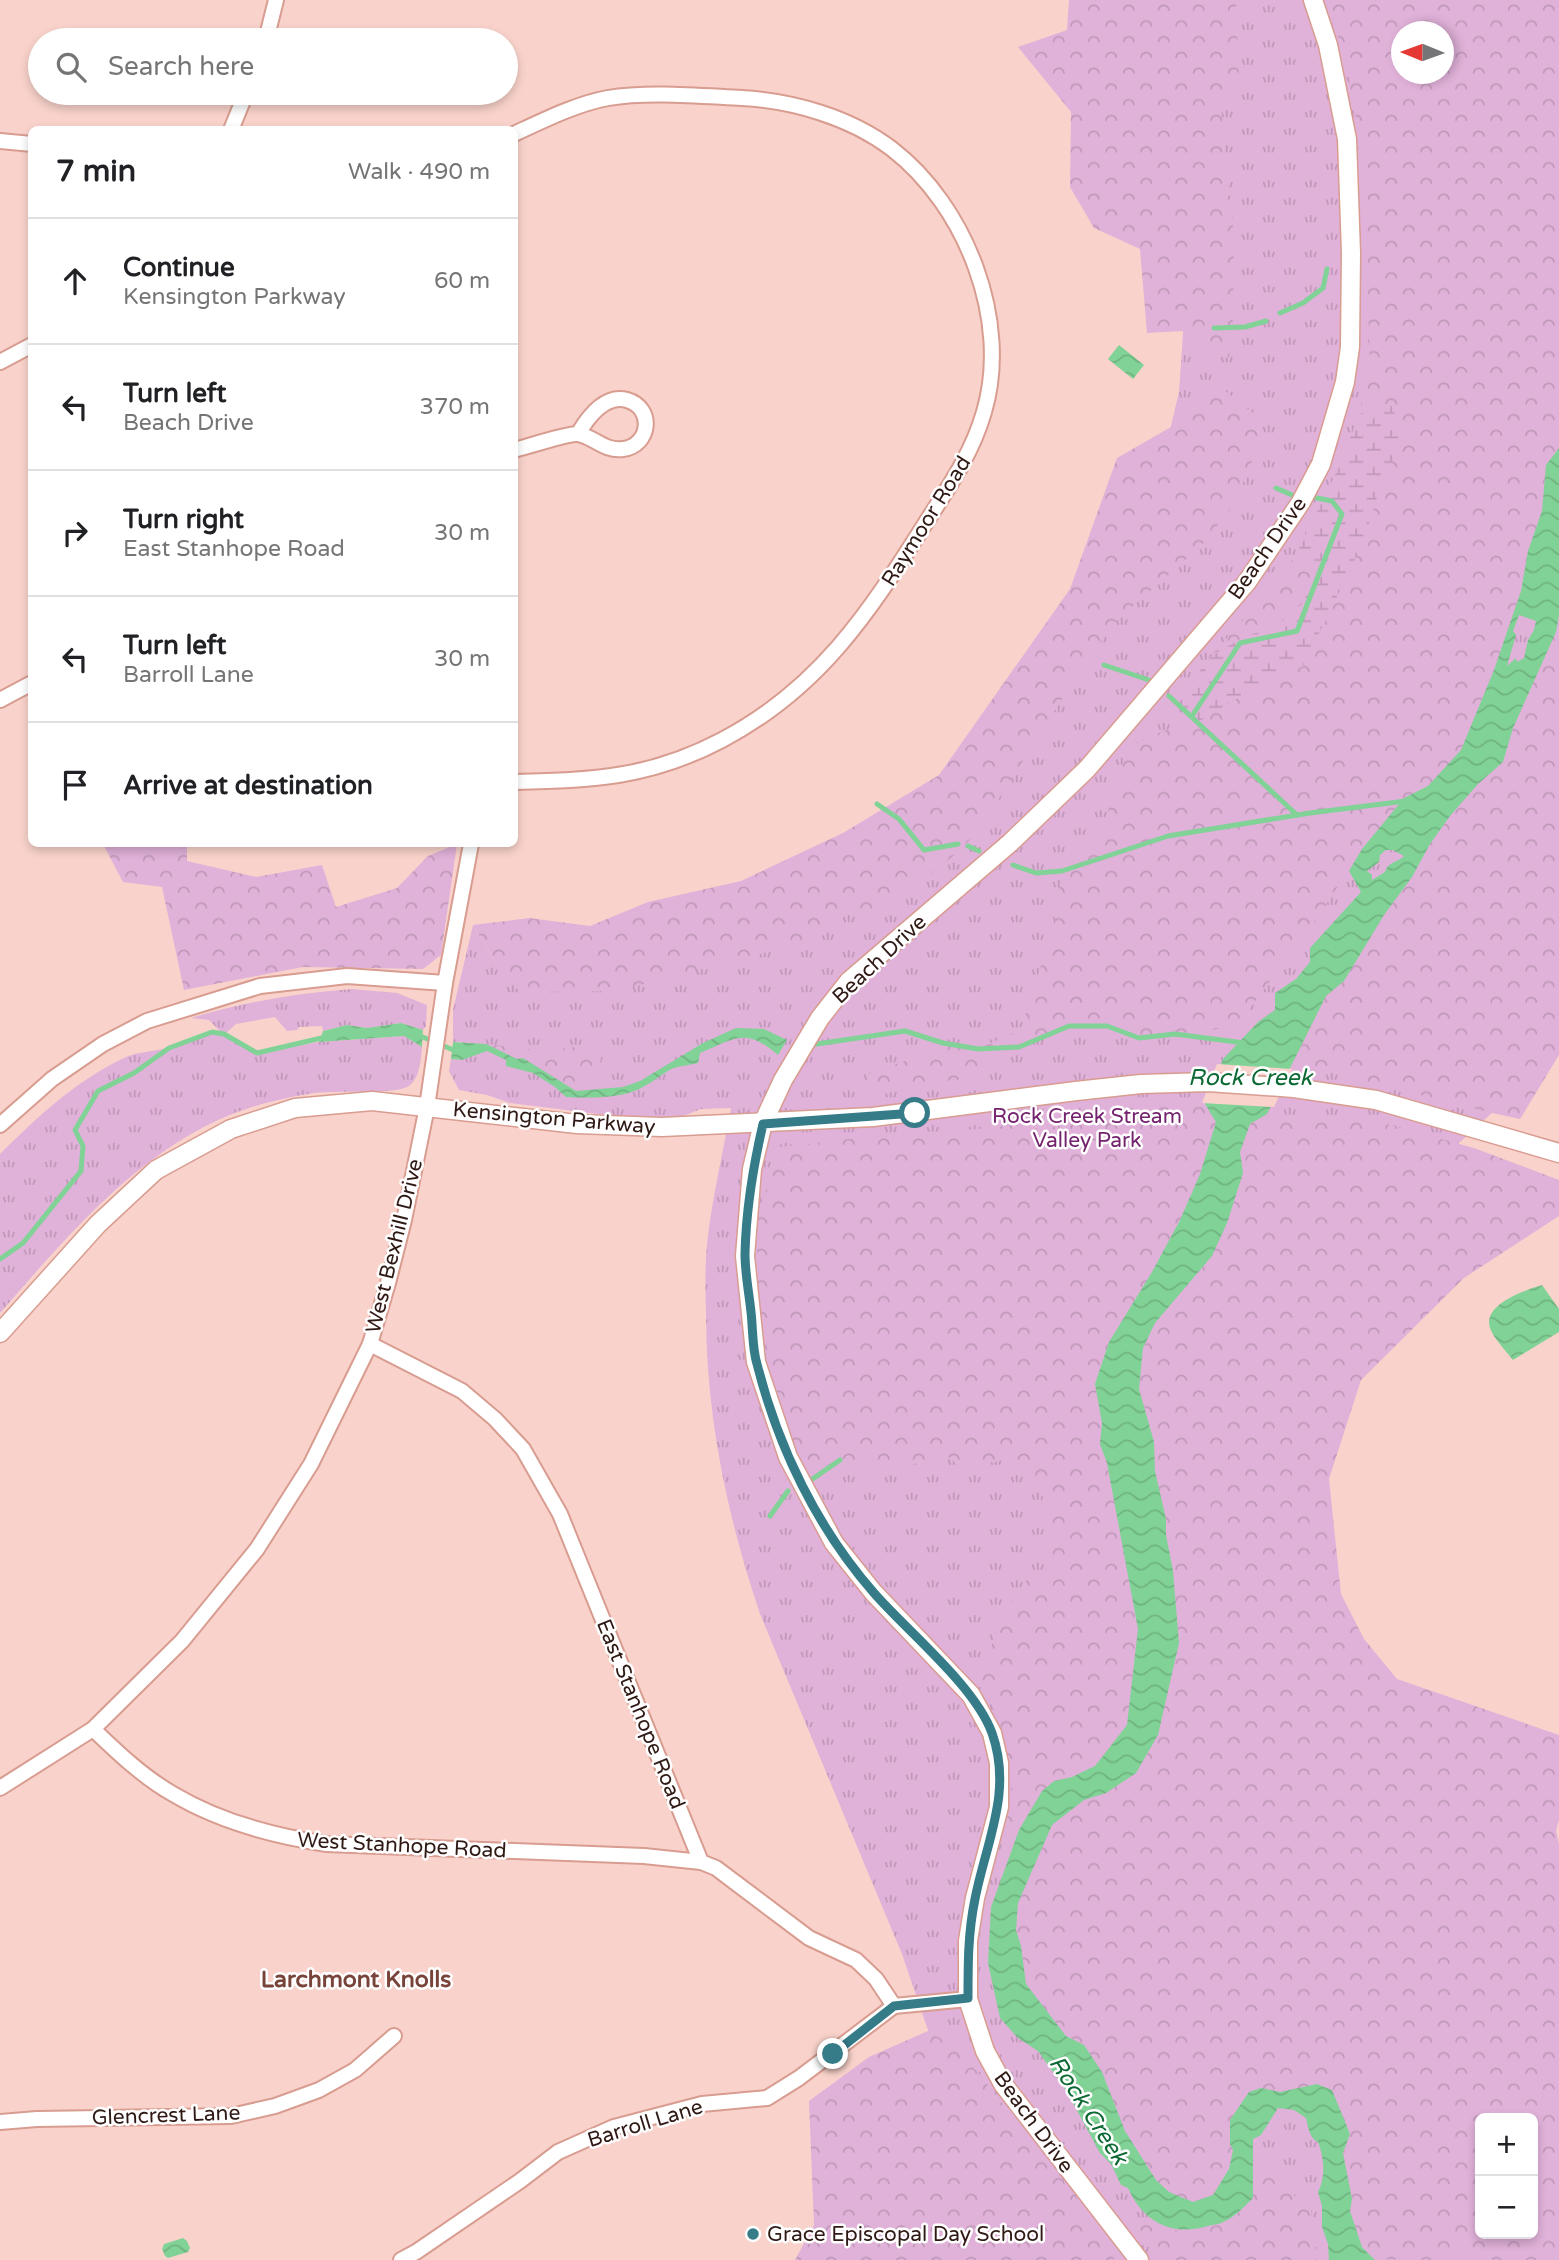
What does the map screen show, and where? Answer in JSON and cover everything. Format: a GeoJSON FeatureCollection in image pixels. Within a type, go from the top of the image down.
{"type":"FeatureCollection","features":[{"type":"Feature","properties":{"kind":"street"},"geometry":{"type":"LineString","coordinates":[[269,28],[276,0]]}},
{"type":"Feature","properties":{"kind":"street","name":"Beach Drive"},"geometry":{"type":"LineString","coordinates":[[1139,2260],[1003,2084],[985,2051],[968,1998],[968,1941],[975,1898],[999,1807],[999,1763],[992,1732],[971,1695],[873,1592],[834,1542],[788,1458],[756,1362],[745,1256],[752,1169],[763,1124],[783,1080],[820,1018],[849,981],[1010,844],[1087,769],[1247,582],[1301,502],[1321,464],[1345,382],[1350,347],[1351,241],[1347,139],[1328,45],[1312,0]]}},
{"type":"Feature","properties":{"kind":"street","name":"Raymoor Road"},"geometry":{"type":"LineString","coordinates":[[518,132],[552,116],[608,98],[680,94],[755,99],[794,105],[843,121],[890,147],[913,168],[951,214],[974,263],[985,299],[992,360],[985,410],[967,459],[876,600],[841,645],[796,692],[773,710],[720,741],[659,767],[590,780],[518,782]]}},
{"type":"Feature","properties":{"kind":"street"},"geometry":{"type":"LineString","coordinates":[[233,126],[241,105]]}},
{"type":"Feature","properties":{"kind":"street"},"geometry":{"type":"LineString","coordinates":[[0,141],[28,144]]}},
{"type":"Feature","properties":{"kind":"street"},"geometry":{"type":"LineString","coordinates":[[0,362],[28,347]]}},
{"type":"Feature","properties":{"kind":"street"},"geometry":{"type":"LineString","coordinates":[[518,449],[578,434],[595,412],[607,402],[618,398],[641,408],[645,417],[646,429],[641,438],[633,446],[624,449],[610,449],[578,434]]}},
{"type":"Feature","properties":{"kind":"street"},"geometry":{"type":"LineString","coordinates":[[0,700],[28,685]]}},
{"type":"Feature","properties":{"kind":"street","name":"West Bexhill Drive"},"geometry":{"type":"LineString","coordinates":[[0,1788],[93,1728],[182,1641],[257,1549],[311,1464],[370,1344],[404,1220],[427,1107],[445,983],[470,847]]}},
{"type":"Feature","properties":{"kind":"street"},"geometry":{"type":"LineString","coordinates":[[0,1125],[52,1079],[103,1044],[147,1021],[260,986],[347,976],[445,983]]}},
{"type":"Feature","properties":{"kind":"street","name":"Kensington Parkway"},"geometry":{"type":"LineString","coordinates":[[0,1333],[98,1224],[156,1170],[231,1129],[295,1108],[338,1102],[372,1101],[606,1126],[763,1124],[873,1117],[1141,1084],[1208,1082],[1294,1088],[1376,1100],[1559,1153]]}},
{"type":"Feature","properties":{"kind":"street","name":"East Stanhope Road"},"geometry":{"type":"LineString","coordinates":[[370,1344],[462,1391],[495,1419],[523,1449],[560,1514],[701,1862]]}},
{"type":"Feature","properties":{"kind":"street","name":"West Stanhope Road"},"geometry":{"type":"LineString","coordinates":[[93,1728],[124,1758],[172,1794],[241,1826],[287,1838],[327,1844],[644,1856],[701,1862]]}},
{"type":"Feature","properties":{"kind":"street"},"geometry":{"type":"LineString","coordinates":[[701,1862],[716,1868],[809,1938],[856,1960],[876,1979],[894,2006],[968,1998]]}},
{"type":"Feature","properties":{"kind":"street","name":"Barroll Lane"},"geometry":{"type":"LineString","coordinates":[[401,2260],[520,2182],[558,2152],[614,2127],[702,2104],[767,2098],[799,2078],[894,2006]]}},
{"type":"Feature","properties":{"kind":"street","name":"Glencrest Lane"},"geometry":{"type":"LineString","coordinates":[[0,2122],[231,2116],[275,2106],[318,2090],[355,2070],[394,2036]]}},
{"type":"Feature","properties":{"kind":"green space"},"geometry":{"type":"Polygon","coordinates":[[[1069,0],[1236,0],[1239,83],[1221,106],[1234,235],[1233,319],[1229,358],[1202,351],[1183,331],[1147,333],[1140,249],[1094,228],[1070,187],[1071,112],[1018,47],[1067,30],[1069,0]]]}},
{"type":"Feature","properties":{"kind":"green space","name":"Rock Creek Stream Valley Park"},"geometry":{"type":"Polygon","coordinates":[[[1093,0],[1559,0],[1559,1052],[1449,1152],[1304,1457],[1338,1669],[1510,1775],[1559,2260],[1037,2260],[931,2039],[902,1954],[760,1614],[728,1503],[714,1428],[705,1296],[709,1227],[731,1108],[701,1109],[676,1119],[646,1120],[510,1103],[459,1090],[449,1071],[451,1059],[462,1060],[462,1042],[453,1042],[453,1010],[473,925],[496,963],[795,897],[981,741],[1170,430],[1179,392],[1183,334],[1175,146],[1093,0]]]}},
{"type":"Feature","properties":{"kind":"green space"},"geometry":{"type":"Polygon","coordinates":[[[1324,0],[1559,0],[1559,448],[1546,465],[1542,511],[1528,551],[1521,591],[1472,728],[1461,750],[1428,786],[1404,798],[1362,849],[1318,917],[1236,1027],[1139,1038],[1107,1026],[1069,1026],[1019,1047],[990,1072],[883,1094],[865,1075],[908,1060],[943,1043],[978,1049],[1021,1029],[1054,923],[1062,871],[1103,826],[1128,747],[1177,725],[1198,722],[1232,701],[1303,666],[1363,543],[1382,481],[1404,440],[1391,403],[1359,414],[1370,364],[1363,153],[1344,53],[1324,0]]]}},
{"type":"Feature","properties":{"kind":"green space"},"geometry":{"type":"Polygon","coordinates":[[[1214,382],[1254,414],[1262,437],[1234,505],[1201,546],[1116,621],[1086,661],[979,830],[958,852],[878,916],[860,908],[848,909],[832,929],[810,941],[617,991],[521,992],[504,976],[473,925],[529,918],[590,926],[648,902],[741,881],[843,833],[939,775],[1070,589],[1117,458],[1185,419],[1214,382]]]}},
{"type":"Feature","properties":{"kind":"green space"},"geometry":{"type":"Polygon","coordinates":[[[1391,403],[1404,440],[1382,481],[1363,543],[1303,666],[1232,701],[1198,722],[1176,702],[1210,657],[1247,635],[1273,629],[1303,603],[1315,573],[1299,548],[1340,465],[1359,414],[1391,403]]]}},
{"type":"Feature","properties":{"kind":"green space"},"geometry":{"type":"Polygon","coordinates":[[[1300,546],[1315,573],[1303,603],[1273,629],[1247,635],[1210,657],[1283,575],[1300,546]]]}},
{"type":"Feature","properties":{"kind":"green space"},"geometry":{"type":"Polygon","coordinates":[[[1559,615],[1559,1055],[1520,1119],[1291,1064],[1326,996],[1344,981],[1384,915],[1412,877],[1430,844],[1478,784],[1503,762],[1513,728],[1556,632],[1559,615]]]}},
{"type":"Feature","properties":{"kind":"green space"},"geometry":{"type":"Polygon","coordinates":[[[105,847],[187,847],[187,861],[256,877],[322,865],[336,907],[397,888],[428,856],[457,847],[441,955],[423,969],[303,967],[184,990],[162,887],[123,882],[105,847]]]}},
{"type":"Feature","properties":{"kind":"green space"},"geometry":{"type":"Polygon","coordinates":[[[352,989],[397,993],[427,1005],[426,1026],[423,1030],[401,1023],[367,1028],[347,1025],[323,1031],[322,1026],[299,1027],[297,1030],[287,1031],[275,1017],[236,1024],[224,1035],[257,1053],[319,1042],[404,1036],[422,1047],[418,1073],[413,1083],[402,1089],[314,1093],[275,1101],[214,1122],[178,1142],[113,1192],[54,1252],[0,1313],[0,1154],[28,1127],[90,1077],[124,1058],[171,1047],[203,1035],[223,1034],[209,1020],[191,1018],[271,999],[352,989]]]}},
{"type":"Feature","properties":{"kind":"green space"},"geometry":{"type":"Polygon","coordinates":[[[486,1044],[542,1051],[584,1046],[602,1054],[594,1090],[576,1091],[523,1058],[517,1059],[486,1044]]]}},
{"type":"Feature","properties":{"kind":"green space"},"geometry":{"type":"Polygon","coordinates":[[[1205,1104],[1216,1122],[1200,1174],[1180,1220],[1152,1272],[1109,1342],[1095,1384],[1102,1423],[1100,1444],[1107,1463],[1138,1629],[1127,1726],[1095,1766],[1072,1777],[1054,1781],[1019,1830],[1013,1846],[1003,1840],[1012,1784],[1000,1723],[981,1679],[1001,1615],[1030,1576],[1053,1567],[1050,1550],[1051,1506],[1010,1459],[961,1468],[949,1457],[879,1471],[844,1459],[803,1473],[782,1424],[766,1367],[756,1301],[758,1215],[780,1147],[911,1132],[960,1131],[1011,1125],[1051,1130],[1136,1107],[1205,1104]]]}},
{"type":"Feature","properties":{"kind":"green space"},"geometry":{"type":"Polygon","coordinates":[[[1267,1114],[1364,1118],[1474,1148],[1559,1180],[1559,1216],[1464,1278],[1361,1380],[1329,1479],[1341,1594],[1364,1639],[1397,1679],[1559,1735],[1559,1820],[1556,1831],[1559,1844],[1559,2260],[1494,2260],[1467,2251],[1443,2260],[1372,2259],[1362,2247],[1350,2211],[1352,2199],[1343,2153],[1346,2140],[1332,2090],[1317,2084],[1280,2092],[1261,2088],[1230,2144],[1233,2150],[1229,2169],[1213,2195],[1193,2202],[1169,2192],[1156,2180],[1125,2131],[1102,2073],[1084,2045],[1066,2036],[1026,1984],[1016,1930],[1018,1903],[1052,1825],[1084,1800],[1106,1793],[1158,1735],[1179,1643],[1173,1571],[1166,1535],[1166,1519],[1155,1471],[1154,1442],[1139,1389],[1143,1348],[1155,1323],[1212,1256],[1227,1223],[1243,1173],[1240,1152],[1250,1124],[1267,1114]]]}},
{"type":"Feature","properties":{"kind":"green space"},"geometry":{"type":"Polygon","coordinates":[[[928,2031],[953,2046],[979,2074],[1072,2192],[1115,2260],[795,2260],[814,2225],[809,2101],[869,2057],[928,2031]]]}},
{"type":"Feature","properties":{"kind":"green space"},"geometry":{"type":"Polygon","coordinates":[[[1280,2168],[1290,2176],[1293,2195],[1310,2201],[1317,2260],[1173,2260],[1134,2224],[1156,2222],[1190,2232],[1221,2224],[1253,2198],[1254,2176],[1280,2168]]]}},
{"type":"Feature","properties":{"kind":"water"},"geometry":{"type":"Polygon","coordinates":[[[1119,345],[1144,365],[1133,379],[1108,359],[1119,345]]]}},
{"type":"Feature","properties":{"kind":"water","name":"Rock Creek"},"geometry":{"type":"Polygon","coordinates":[[[1559,448],[1559,615],[1556,632],[1513,728],[1503,762],[1478,784],[1450,816],[1344,981],[1326,996],[1267,1114],[1250,1124],[1240,1152],[1243,1173],[1227,1223],[1212,1256],[1155,1323],[1143,1348],[1139,1389],[1154,1442],[1155,1471],[1166,1519],[1166,1535],[1173,1571],[1179,1643],[1158,1735],[1136,1773],[1106,1793],[1084,1800],[1052,1825],[1018,1903],[1016,1930],[1026,1984],[1066,2036],[1084,2045],[1102,2072],[1125,2131],[1156,2180],[1169,2192],[1193,2202],[1213,2195],[1229,2169],[1233,2150],[1230,2144],[1230,2120],[1249,2092],[1261,2088],[1280,2092],[1317,2084],[1332,2090],[1350,2134],[1343,2153],[1352,2199],[1350,2211],[1362,2247],[1375,2260],[1329,2260],[1318,2192],[1323,2174],[1322,2154],[1318,2142],[1311,2135],[1306,2118],[1294,2110],[1278,2108],[1261,2135],[1253,2139],[1253,2198],[1239,2212],[1220,2224],[1182,2229],[1160,2224],[1142,2210],[1128,2188],[1121,2185],[1111,2164],[1100,2153],[1067,2092],[1038,2051],[1018,2038],[1000,2018],[988,1963],[991,1907],[1019,1830],[1042,1791],[1054,1781],[1072,1777],[1095,1766],[1127,1725],[1138,1629],[1107,1463],[1100,1444],[1102,1423],[1095,1384],[1109,1342],[1152,1272],[1180,1220],[1200,1174],[1216,1122],[1205,1104],[1223,1059],[1258,1022],[1275,1010],[1275,993],[1296,979],[1310,962],[1310,948],[1361,892],[1349,871],[1362,849],[1404,798],[1428,786],[1461,750],[1494,670],[1521,591],[1528,551],[1542,511],[1546,465],[1559,448]],[[1519,615],[1513,631],[1516,635],[1507,666],[1516,658],[1517,662],[1524,658],[1528,640],[1534,630],[1536,621],[1519,615]],[[1386,850],[1380,855],[1379,862],[1367,871],[1372,875],[1372,880],[1404,856],[1393,850],[1386,850]]]}},
{"type":"Feature","properties":{"kind":"water"},"geometry":{"type":"Polygon","coordinates":[[[401,1023],[423,1030],[422,1047],[404,1036],[319,1042],[323,1031],[347,1025],[367,1028],[401,1023]]]}},
{"type":"Feature","properties":{"kind":"water"},"geometry":{"type":"Polygon","coordinates":[[[736,1028],[764,1029],[787,1040],[778,1055],[767,1046],[748,1038],[732,1040],[700,1053],[698,1063],[671,1069],[635,1091],[606,1097],[566,1097],[533,1073],[506,1066],[506,1060],[487,1051],[462,1060],[451,1059],[453,1042],[486,1044],[517,1059],[523,1058],[576,1091],[623,1087],[640,1081],[703,1043],[736,1028]]]}},
{"type":"Feature","properties":{"kind":"water"},"geometry":{"type":"Polygon","coordinates":[[[1542,1285],[1559,1309],[1559,1332],[1513,1360],[1494,1336],[1489,1319],[1492,1312],[1507,1299],[1542,1285]]]}},
{"type":"Feature","properties":{"kind":"water"},"geometry":{"type":"Polygon","coordinates":[[[183,2238],[190,2248],[188,2252],[168,2258],[165,2256],[162,2249],[164,2244],[183,2238]]]}},
{"type":"Feature","properties":{"kind":"pier"},"geometry":{"type":"Polygon","coordinates":[[[1217,1064],[1292,1069],[1274,1107],[1202,1103],[1217,1064]]]}},
{"type":"Feature","properties":{"kind":"waterway"},"geometry":{"type":"LineString","coordinates":[[1280,313],[1303,303],[1323,288],[1327,269]]}},
{"type":"Feature","properties":{"kind":"waterway"},"geometry":{"type":"LineString","coordinates":[[1214,328],[1245,327],[1266,321]]}},
{"type":"Feature","properties":{"kind":"waterway"},"geometry":{"type":"LineString","coordinates":[[1276,488],[1292,495]]}},
{"type":"Feature","properties":{"kind":"waterway"},"geometry":{"type":"LineString","coordinates":[[1192,716],[1240,643],[1297,631],[1342,514],[1332,501],[1317,498]]}},
{"type":"Feature","properties":{"kind":"waterway"},"geometry":{"type":"LineString","coordinates":[[1104,665],[1149,680]]}},
{"type":"Feature","properties":{"kind":"waterway"},"geometry":{"type":"LineString","coordinates":[[1169,696],[1297,815]]}},
{"type":"Feature","properties":{"kind":"waterway"},"geometry":{"type":"LineString","coordinates":[[1013,865],[1036,873],[1062,871],[1168,836],[1406,801]]}},
{"type":"Feature","properties":{"kind":"waterway"},"geometry":{"type":"LineString","coordinates":[[877,804],[899,819],[924,850],[958,844]]}},
{"type":"Feature","properties":{"kind":"waterway"},"geometry":{"type":"LineString","coordinates":[[968,846],[979,851]]}},
{"type":"Feature","properties":{"kind":"waterway"},"geometry":{"type":"LineString","coordinates":[[810,1045],[905,1031],[943,1043],[978,1049],[1019,1047],[1069,1026],[1107,1026],[1139,1038],[1175,1034],[1244,1043]]}},
{"type":"Feature","properties":{"kind":"waterway"},"geometry":{"type":"LineString","coordinates":[[0,1259],[23,1243],[81,1171],[83,1146],[75,1130],[98,1091],[134,1073],[169,1048],[212,1032],[224,1034],[257,1053],[326,1037]]}},
{"type":"Feature","properties":{"kind":"waterway"},"geometry":{"type":"LineString","coordinates":[[418,1035],[458,1052]]}},
{"type":"Feature","properties":{"kind":"waterway"},"geometry":{"type":"LineString","coordinates":[[811,1480],[840,1460]]}},
{"type":"Feature","properties":{"kind":"waterway"},"geometry":{"type":"LineString","coordinates":[[770,1516],[788,1491]]}},
{"type":"Feature","properties":{"kind":"place","name":"Grace Episcopal Day School"},"geometry":{"type":"Point","coordinates":[753,2234]}},
{"type":"Feature","properties":{"kind":"district","name":"Larchmont Knolls"},"geometry":{"type":"Point","coordinates":[356,1979]}},
{"type":"Feature","properties":{"kind":"route"},"geometry":{"type":"LineString","coordinates":[[833,2054],[894,2006],[968,1998],[968,1941],[975,1898],[999,1807],[999,1763],[992,1732],[971,1695],[873,1592],[834,1542],[788,1458],[756,1362],[745,1256],[748,1200],[763,1124],[915,1113]]}}]}
